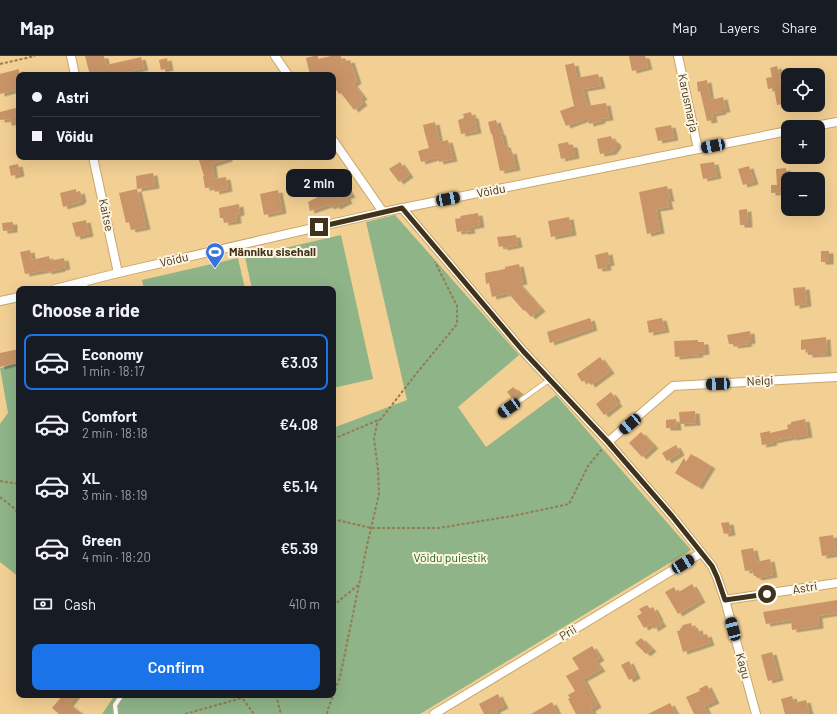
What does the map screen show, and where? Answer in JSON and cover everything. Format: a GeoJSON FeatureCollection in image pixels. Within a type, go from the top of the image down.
{"type":"FeatureCollection","features":[{"type":"Feature","properties":{"kind":"street"},"geometry":{"type":"LineString","coordinates":[[71,56],[74,72]]}},
{"type":"Feature","properties":{"kind":"street"},"geometry":{"type":"LineString","coordinates":[[275,56],[286,72]]}},
{"type":"Feature","properties":{"kind":"street","name":"Karusmarja"},"geometry":{"type":"LineString","coordinates":[[678,56],[698,149]]}},
{"type":"Feature","properties":{"kind":"street"},"geometry":{"type":"LineString","coordinates":[[825,124],[837,122]]}},
{"type":"Feature","properties":{"kind":"street","name":"Võidu"},"geometry":{"type":"LineString","coordinates":[[66,286],[383,212],[781,132]]}},
{"type":"Feature","properties":{"kind":"street"},"geometry":{"type":"LineString","coordinates":[[336,144],[383,212]]}},
{"type":"Feature","properties":{"kind":"street","name":"Kaitse"},"geometry":{"type":"LineString","coordinates":[[94,160],[118,273]]}},
{"type":"Feature","properties":{"kind":"street","name":"Kagu"},"geometry":{"type":"LineString","coordinates":[[402,208],[523,351],[608,442],[672,516],[712,566],[725,600],[756,714]]}},
{"type":"Feature","properties":{"kind":"street"},"geometry":{"type":"LineString","coordinates":[[0,301],[16,298]]}},
{"type":"Feature","properties":{"kind":"street","name":"Nelgi"},"geometry":{"type":"LineString","coordinates":[[608,442],[673,386],[837,377]]}},
{"type":"Feature","properties":{"kind":"street","name":"Prii"},"geometry":{"type":"LineString","coordinates":[[434,714],[701,553]]}},
{"type":"Feature","properties":{"kind":"street","name":"Astri"},"geometry":{"type":"LineString","coordinates":[[725,600],[837,583]]}},
{"type":"Feature","properties":{"kind":"lane"},"geometry":{"type":"LineString","coordinates":[[81,282],[86,286]]}},
{"type":"Feature","properties":{"kind":"lane"},"geometry":{"type":"LineString","coordinates":[[503,413],[550,380]]}},
{"type":"Feature","properties":{"kind":"lane"},"geometry":{"type":"LineString","coordinates":[[116,714],[115,705],[120,698]]}},
{"type":"Feature","properties":{"kind":"path"},"geometry":{"type":"LineString","coordinates":[[0,64],[35,56]]}},
{"type":"Feature","properties":{"kind":"path"},"geometry":{"type":"LineString","coordinates":[[336,438],[381,419],[457,324],[457,306],[434,259]]}},
{"type":"Feature","properties":{"kind":"path"},"geometry":{"type":"LineString","coordinates":[[336,688],[340,677],[379,494],[374,438],[378,420]]}},
{"type":"Feature","properties":{"kind":"path"},"geometry":{"type":"LineString","coordinates":[[336,520],[371,528],[439,528],[512,516],[569,504],[588,466],[608,442]]}},
{"type":"Feature","properties":{"kind":"path"},"geometry":{"type":"LineString","coordinates":[[0,481],[16,484]]}},
{"type":"Feature","properties":{"kind":"path"},"geometry":{"type":"LineString","coordinates":[[0,497],[16,510]]}},
{"type":"Feature","properties":{"kind":"path"},"geometry":{"type":"LineString","coordinates":[[336,604],[359,585]]}},
{"type":"Feature","properties":{"kind":"path"},"geometry":{"type":"LineString","coordinates":[[185,714],[235,698]]}},
{"type":"Feature","properties":{"kind":"path"},"geometry":{"type":"LineString","coordinates":[[242,698],[254,714]]}},
{"type":"Feature","properties":{"kind":"path"},"geometry":{"type":"LineString","coordinates":[[277,698],[281,714]]}},
{"type":"Feature","properties":{"kind":"path"},"geometry":{"type":"LineString","coordinates":[[327,714],[332,698]]}},
{"type":"Feature","properties":{"kind":"green space","name":"Võidu puiestik"},"geometry":{"type":"Polygon","coordinates":[[[395,215],[519,355],[458,407],[486,447],[556,395],[691,550],[420,714],[102,714],[113,698],[336,698],[336,427],[407,400],[366,222],[395,215]]]}},
{"type":"Feature","properties":{"kind":"green space"},"geometry":{"type":"Polygon","coordinates":[[[341,235],[373,379],[336,387],[336,286],[251,286],[245,257],[341,235]]]}},
{"type":"Feature","properties":{"kind":"green space","name":"Männiku sisehall"},"geometry":{"type":"Polygon","coordinates":[[[238,258],[244,286],[143,286],[142,280],[238,258]]]}},
{"type":"Feature","properties":{"kind":"green space"},"geometry":{"type":"Polygon","coordinates":[[[16,364],[16,575],[0,562],[0,424],[8,413],[0,368],[16,364]]]}},
{"type":"Feature","properties":{"kind":"building"},"geometry":{"type":"Polygon","coordinates":[[[85,56],[104,56],[106,65],[141,57],[144,68],[128,72],[89,72],[85,56]]]}},
{"type":"Feature","properties":{"kind":"building"},"geometry":{"type":"Polygon","coordinates":[[[318,56],[318,59],[331,56],[341,56],[342,62],[350,60],[357,81],[353,84],[363,97],[360,99],[363,103],[354,110],[341,93],[339,94],[336,90],[336,72],[309,72],[306,58],[318,56]]]}},
{"type":"Feature","properties":{"kind":"building"},"geometry":{"type":"Polygon","coordinates":[[[629,56],[645,56],[648,67],[632,71],[629,56]]]}},
{"type":"Feature","properties":{"kind":"building"},"geometry":{"type":"Polygon","coordinates":[[[167,58],[169,68],[161,70],[159,60],[167,58]]]}},
{"type":"Feature","properties":{"kind":"building"},"geometry":{"type":"Polygon","coordinates":[[[574,63],[577,78],[598,74],[601,86],[583,89],[587,106],[606,103],[609,118],[601,119],[601,121],[589,124],[588,118],[566,126],[560,111],[574,106],[565,65],[574,63]]]}},
{"type":"Feature","properties":{"kind":"building"},"geometry":{"type":"Polygon","coordinates":[[[777,66],[781,83],[781,104],[777,105],[774,88],[768,89],[766,78],[772,77],[770,68],[777,66]]]}},
{"type":"Feature","properties":{"kind":"building"},"geometry":{"type":"Polygon","coordinates":[[[19,69],[19,72],[16,72],[16,90],[0,94],[0,74],[19,69]]]}},
{"type":"Feature","properties":{"kind":"building"},"geometry":{"type":"Polygon","coordinates":[[[707,80],[710,100],[723,97],[726,110],[712,114],[713,120],[707,121],[700,91],[698,92],[697,82],[707,80]]]}},
{"type":"Feature","properties":{"kind":"building"},"geometry":{"type":"Polygon","coordinates":[[[16,108],[16,125],[12,126],[10,119],[0,120],[0,112],[16,108]]]}},
{"type":"Feature","properties":{"kind":"building"},"geometry":{"type":"Polygon","coordinates":[[[471,112],[472,116],[474,116],[477,131],[461,134],[458,120],[464,118],[463,114],[471,112]]]}},
{"type":"Feature","properties":{"kind":"building"},"geometry":{"type":"Polygon","coordinates":[[[496,120],[504,145],[506,145],[508,152],[512,151],[516,168],[500,171],[488,122],[496,120]]]}},
{"type":"Feature","properties":{"kind":"building"},"geometry":{"type":"Polygon","coordinates":[[[435,122],[439,142],[448,140],[453,159],[439,162],[438,157],[421,162],[418,151],[429,148],[423,125],[435,122]]]}},
{"type":"Feature","properties":{"kind":"building"},"geometry":{"type":"Polygon","coordinates":[[[671,125],[674,138],[658,141],[655,128],[671,125]]]}},
{"type":"Feature","properties":{"kind":"building"},"geometry":{"type":"Polygon","coordinates":[[[611,136],[617,145],[612,152],[600,154],[597,139],[611,136]]]}},
{"type":"Feature","properties":{"kind":"building"},"geometry":{"type":"Polygon","coordinates":[[[568,142],[569,145],[573,145],[575,156],[561,159],[558,144],[568,142]]]}},
{"type":"Feature","properties":{"kind":"building"},"geometry":{"type":"Polygon","coordinates":[[[199,160],[225,160],[212,164],[214,179],[226,177],[228,189],[215,192],[214,187],[205,188],[204,176],[199,160]]]}},
{"type":"Feature","properties":{"kind":"building"},"geometry":{"type":"Polygon","coordinates":[[[400,162],[409,175],[399,182],[389,169],[400,162]]]}},
{"type":"Feature","properties":{"kind":"building"},"geometry":{"type":"Polygon","coordinates":[[[714,162],[717,176],[703,179],[700,164],[714,162]]]}},
{"type":"Feature","properties":{"kind":"building"},"geometry":{"type":"Polygon","coordinates":[[[18,164],[20,174],[11,176],[9,166],[18,164]]]}},
{"type":"Feature","properties":{"kind":"building"},"geometry":{"type":"Polygon","coordinates":[[[749,166],[754,182],[743,185],[738,169],[749,166]]]}},
{"type":"Feature","properties":{"kind":"building"},"geometry":{"type":"Polygon","coordinates":[[[786,168],[786,172],[781,172],[781,192],[771,193],[771,185],[777,185],[776,169],[786,168]]]}},
{"type":"Feature","properties":{"kind":"building"},"geometry":{"type":"Polygon","coordinates":[[[153,173],[155,186],[137,189],[136,176],[153,173]]]}},
{"type":"Feature","properties":{"kind":"building"},"geometry":{"type":"Polygon","coordinates":[[[340,185],[342,189],[346,187],[351,195],[346,197],[348,201],[336,207],[334,205],[330,207],[328,205],[310,211],[308,202],[340,185]]]}},
{"type":"Feature","properties":{"kind":"building"},"geometry":{"type":"Polygon","coordinates":[[[667,186],[670,199],[667,199],[669,207],[656,209],[660,231],[647,234],[639,192],[667,186]]]}},
{"type":"Feature","properties":{"kind":"building"},"geometry":{"type":"Polygon","coordinates":[[[76,189],[76,192],[80,191],[82,199],[80,202],[63,207],[60,193],[76,189]]]}},
{"type":"Feature","properties":{"kind":"building"},"geometry":{"type":"Polygon","coordinates":[[[137,189],[146,227],[131,230],[129,222],[126,223],[119,193],[137,189]]]}},
{"type":"Feature","properties":{"kind":"building"},"geometry":{"type":"Polygon","coordinates":[[[278,190],[282,211],[264,215],[260,194],[278,190]]]}},
{"type":"Feature","properties":{"kind":"building"},"geometry":{"type":"Polygon","coordinates":[[[239,204],[240,213],[236,214],[237,221],[224,223],[223,218],[220,218],[219,208],[239,204]]]}},
{"type":"Feature","properties":{"kind":"building"},"geometry":{"type":"Polygon","coordinates":[[[747,209],[748,225],[740,225],[739,210],[747,209]]]}},
{"type":"Feature","properties":{"kind":"building"},"geometry":{"type":"Polygon","coordinates":[[[478,213],[480,225],[470,227],[471,231],[457,232],[455,219],[461,218],[460,216],[478,213]]]}},
{"type":"Feature","properties":{"kind":"building"},"geometry":{"type":"Polygon","coordinates":[[[569,217],[572,233],[551,237],[548,221],[569,217]]]}},
{"type":"Feature","properties":{"kind":"building"},"geometry":{"type":"Polygon","coordinates":[[[86,220],[89,234],[76,237],[72,223],[86,220]]]}},
{"type":"Feature","properties":{"kind":"building"},"geometry":{"type":"Polygon","coordinates":[[[13,222],[13,230],[3,231],[2,223],[13,222]]]}},
{"type":"Feature","properties":{"kind":"building"},"geometry":{"type":"Polygon","coordinates":[[[516,235],[518,245],[503,248],[503,246],[499,247],[497,237],[516,235]]]}},
{"type":"Feature","properties":{"kind":"building"},"geometry":{"type":"Polygon","coordinates":[[[30,250],[32,260],[49,256],[50,261],[64,258],[66,267],[47,272],[47,270],[25,274],[20,252],[30,250]]]}},
{"type":"Feature","properties":{"kind":"building"},"geometry":{"type":"Polygon","coordinates":[[[821,251],[829,251],[829,262],[821,262],[821,251]]]}},
{"type":"Feature","properties":{"kind":"building"},"geometry":{"type":"Polygon","coordinates":[[[608,252],[610,263],[606,264],[607,268],[598,269],[595,255],[608,252]]]}},
{"type":"Feature","properties":{"kind":"building"},"geometry":{"type":"Polygon","coordinates":[[[519,264],[523,282],[518,283],[541,309],[531,317],[508,293],[492,297],[489,283],[486,284],[485,273],[505,269],[505,267],[519,264]]]}},
{"type":"Feature","properties":{"kind":"building"},"geometry":{"type":"Polygon","coordinates":[[[805,287],[807,304],[795,306],[793,288],[805,287]]]}},
{"type":"Feature","properties":{"kind":"building"},"geometry":{"type":"Polygon","coordinates":[[[590,318],[593,328],[550,343],[547,332],[590,318]]]}},
{"type":"Feature","properties":{"kind":"building"},"geometry":{"type":"Polygon","coordinates":[[[662,318],[665,330],[649,333],[647,321],[662,318]]]}},
{"type":"Feature","properties":{"kind":"building"},"geometry":{"type":"Polygon","coordinates":[[[750,331],[751,341],[747,342],[748,344],[734,346],[733,344],[729,344],[727,335],[750,331]]]}},
{"type":"Feature","properties":{"kind":"building"},"geometry":{"type":"Polygon","coordinates":[[[826,337],[827,354],[808,355],[807,349],[801,350],[801,340],[826,337]]]}},
{"type":"Feature","properties":{"kind":"building"},"geometry":{"type":"Polygon","coordinates":[[[698,340],[698,342],[704,342],[705,352],[698,353],[699,355],[675,357],[674,341],[698,340]]]}},
{"type":"Feature","properties":{"kind":"building"},"geometry":{"type":"Polygon","coordinates":[[[16,350],[16,363],[0,367],[0,353],[16,350]]]}},
{"type":"Feature","properties":{"kind":"building"},"geometry":{"type":"Polygon","coordinates":[[[600,357],[610,371],[591,385],[586,379],[582,382],[577,374],[600,357]]]}},
{"type":"Feature","properties":{"kind":"building"},"geometry":{"type":"Polygon","coordinates":[[[513,387],[519,392],[512,398],[507,392],[513,387]]]}},
{"type":"Feature","properties":{"kind":"building"},"geometry":{"type":"Polygon","coordinates":[[[611,392],[618,404],[604,415],[596,404],[611,392]]]}},
{"type":"Feature","properties":{"kind":"building"},"geometry":{"type":"Polygon","coordinates":[[[695,411],[696,423],[680,424],[679,412],[695,411]]]}},
{"type":"Feature","properties":{"kind":"building"},"geometry":{"type":"Polygon","coordinates":[[[676,419],[677,428],[666,428],[666,420],[676,419]]]}},
{"type":"Feature","properties":{"kind":"building"},"geometry":{"type":"Polygon","coordinates":[[[805,419],[808,435],[772,441],[773,443],[762,445],[760,433],[770,431],[770,433],[788,429],[787,425],[791,424],[791,422],[805,419]]]}},
{"type":"Feature","properties":{"kind":"building"},"geometry":{"type":"Polygon","coordinates":[[[641,432],[654,446],[642,457],[629,443],[641,432]]]}},
{"type":"Feature","properties":{"kind":"building"},"geometry":{"type":"Polygon","coordinates":[[[676,445],[680,453],[667,461],[662,453],[676,445]]]}},
{"type":"Feature","properties":{"kind":"building"},"geometry":{"type":"Polygon","coordinates":[[[691,454],[711,466],[698,487],[675,473],[684,458],[686,462],[691,454]]]}},
{"type":"Feature","properties":{"kind":"building"},"geometry":{"type":"Polygon","coordinates":[[[729,522],[731,533],[724,534],[721,523],[729,522]]]}},
{"type":"Feature","properties":{"kind":"building"},"geometry":{"type":"Polygon","coordinates":[[[833,535],[836,554],[822,556],[819,537],[833,535]]]}},
{"type":"Feature","properties":{"kind":"building"},"geometry":{"type":"Polygon","coordinates":[[[753,548],[756,562],[770,559],[773,575],[757,578],[754,576],[752,570],[745,571],[741,550],[753,548]]]}},
{"type":"Feature","properties":{"kind":"building"},"geometry":{"type":"Polygon","coordinates":[[[692,584],[701,600],[678,614],[665,592],[674,587],[677,593],[692,584]]]}},
{"type":"Feature","properties":{"kind":"building"},"geometry":{"type":"Polygon","coordinates":[[[837,600],[837,613],[818,616],[819,626],[792,630],[791,620],[766,624],[763,612],[837,600]]]}},
{"type":"Feature","properties":{"kind":"building"},"geometry":{"type":"Polygon","coordinates":[[[647,605],[650,609],[653,607],[662,624],[654,629],[651,624],[644,628],[637,616],[642,613],[639,609],[647,605]]]}},
{"type":"Feature","properties":{"kind":"building"},"geometry":{"type":"Polygon","coordinates":[[[691,623],[693,629],[698,628],[700,636],[707,634],[710,643],[683,652],[677,631],[679,631],[683,625],[691,623]]]}},
{"type":"Feature","properties":{"kind":"building"},"geometry":{"type":"Polygon","coordinates":[[[641,638],[652,649],[646,654],[635,643],[641,638]]]}},
{"type":"Feature","properties":{"kind":"building"},"geometry":{"type":"Polygon","coordinates":[[[592,646],[600,658],[595,661],[601,669],[583,679],[597,705],[591,709],[593,714],[576,714],[568,699],[570,698],[568,695],[575,691],[566,676],[579,669],[572,658],[592,646]]]}},
{"type":"Feature","properties":{"kind":"building"},"geometry":{"type":"Polygon","coordinates":[[[772,652],[779,678],[768,681],[761,655],[772,652]]]}},
{"type":"Feature","properties":{"kind":"building"},"geometry":{"type":"Polygon","coordinates":[[[629,661],[636,676],[629,680],[621,665],[629,661]]]}},
{"type":"Feature","properties":{"kind":"building"},"geometry":{"type":"Polygon","coordinates":[[[707,685],[715,701],[704,706],[708,714],[694,714],[686,697],[700,691],[699,689],[707,685]]]}},
{"type":"Feature","properties":{"kind":"building"},"geometry":{"type":"Polygon","coordinates":[[[498,694],[504,706],[496,710],[497,714],[484,714],[479,704],[498,694]]]}},
{"type":"Feature","properties":{"kind":"building"},"geometry":{"type":"Polygon","coordinates":[[[792,696],[794,703],[806,700],[809,712],[801,714],[785,714],[781,699],[792,696]]]}},
{"type":"Feature","properties":{"kind":"building"},"geometry":{"type":"Polygon","coordinates":[[[60,698],[74,698],[69,704],[82,714],[59,714],[52,708],[60,698]]]}},
{"type":"Feature","properties":{"kind":"building"},"geometry":{"type":"Polygon","coordinates":[[[552,702],[558,714],[531,714],[552,702]]]}},
{"type":"Feature","properties":{"kind":"building"},"geometry":{"type":"Polygon","coordinates":[[[670,703],[676,714],[648,714],[670,703]]]}},
{"type":"Feature","properties":{"kind":"place","name":"Männiku sisehall"},"geometry":{"type":"Point","coordinates":[215,269]}},
{"type":"Feature","properties":{"kind":"route"},"geometry":{"type":"LineString","coordinates":[[319,227],[402,208],[523,351],[608,442],[672,516],[712,566],[725,600],[767,594]]}}]}
